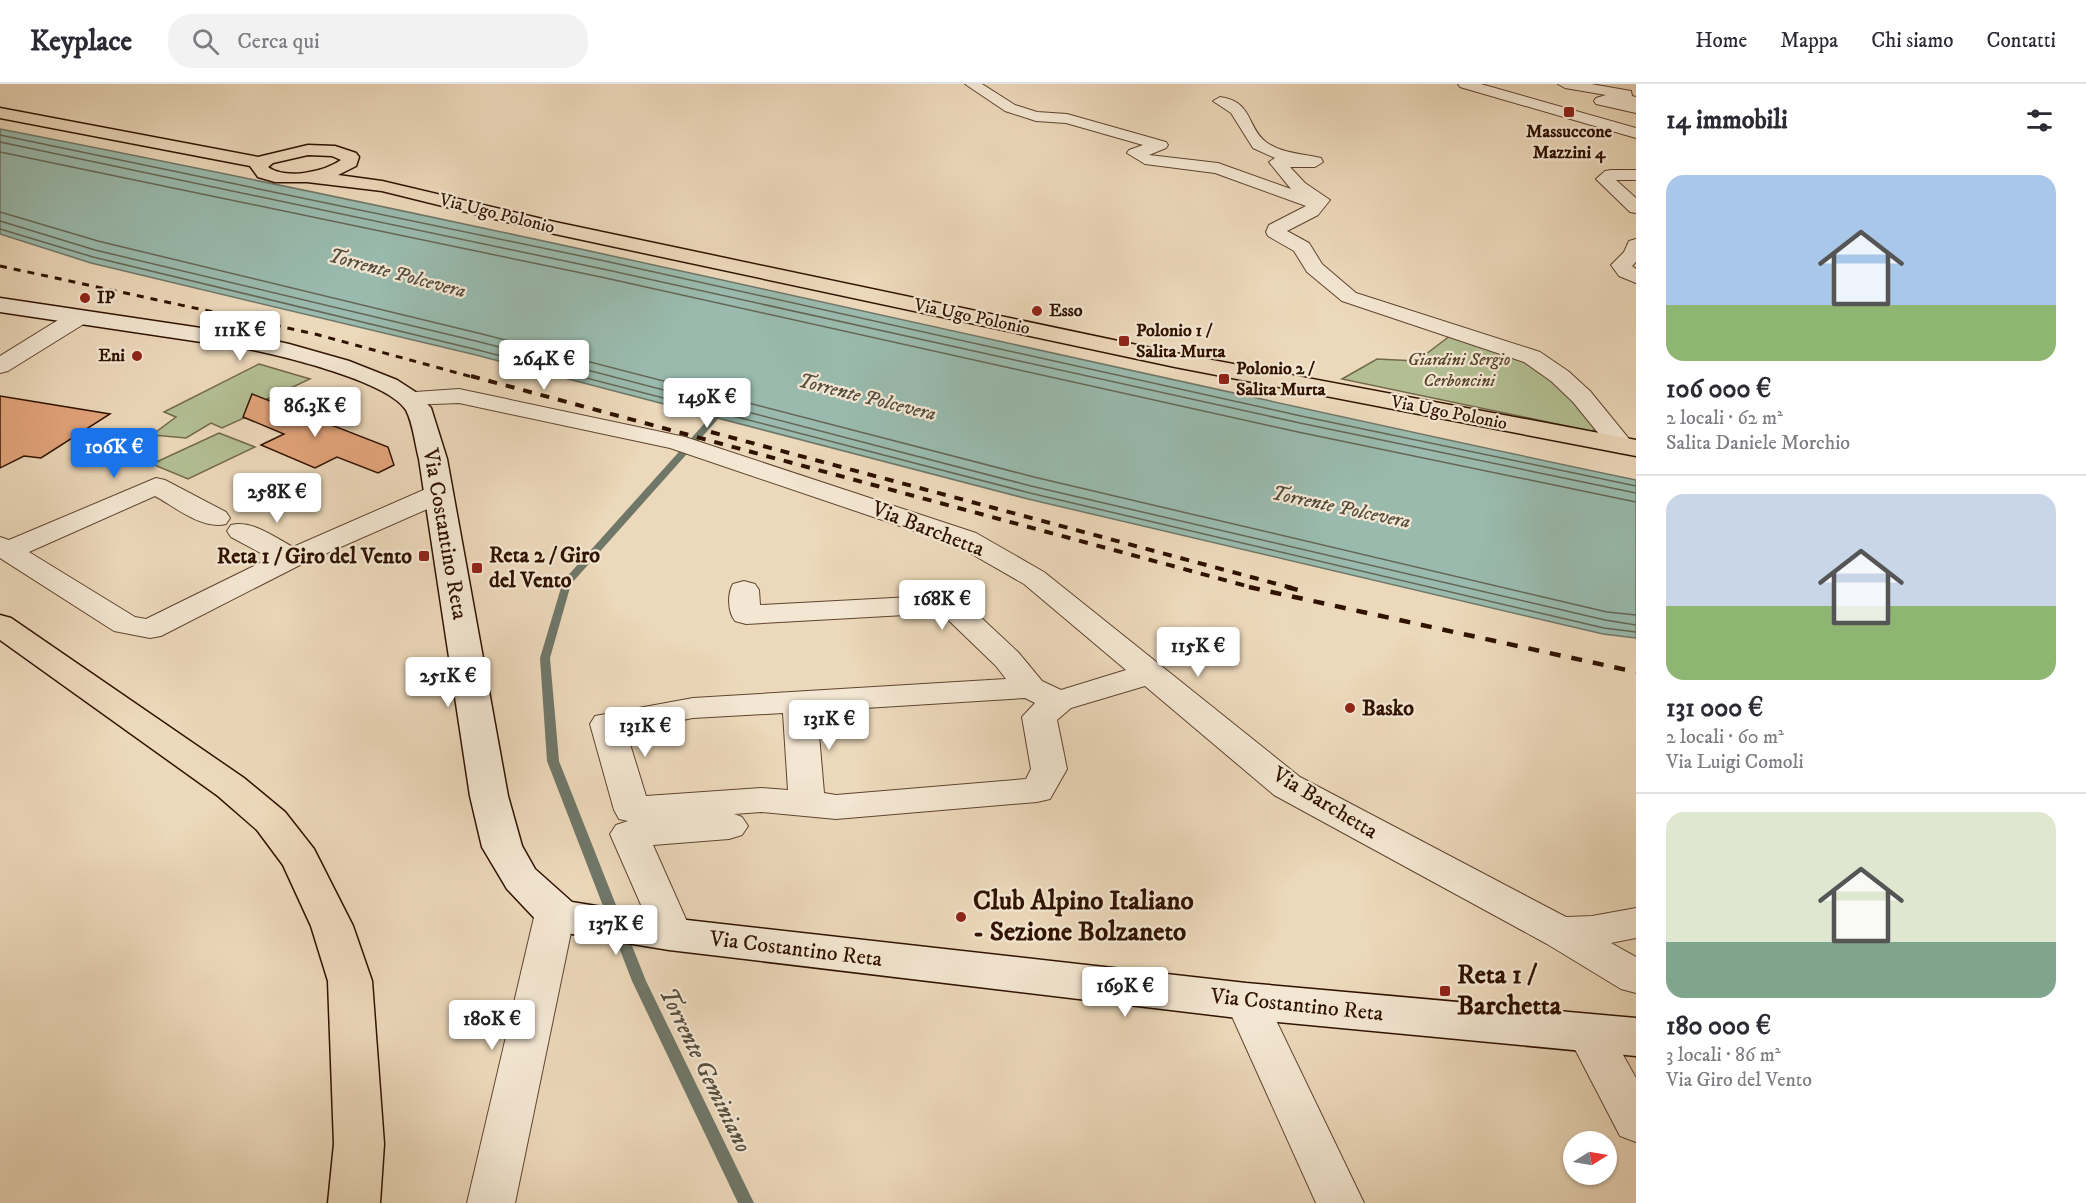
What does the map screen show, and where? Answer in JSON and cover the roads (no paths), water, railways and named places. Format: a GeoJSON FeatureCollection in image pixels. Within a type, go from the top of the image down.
{"type":"FeatureCollection","features":[{"type":"Feature","properties":{"kind":"main road","name":"Via Ugo Polonio"},"geometry":{"type":"LineString","coordinates":[[0,113],[260,163],[279,155]]}},
{"type":"Feature","properties":{"kind":"main road","name":"Via Ugo Polonio"},"geometry":{"type":"LineString","coordinates":[[220,155],[279,155],[308,150],[335,151],[350,157],[351,162],[347,166],[309,177]]}},
{"type":"Feature","properties":{"kind":"main road","name":"Via Ugo Polonio"},"geometry":{"type":"LineString","coordinates":[[260,163],[258,167],[260,172],[267,175],[309,177],[382,186],[555,228],[1164,358],[1629,447]]}},
{"type":"Feature","properties":{"kind":"main road","name":"Via Ugo Polonio"},"geometry":{"type":"LineString","coordinates":[[347,166],[382,186]]}},
{"type":"Feature","properties":{"kind":"main road","name":"Via Costantino Reta"},"geometry":{"type":"LineString","coordinates":[[0,305],[289,351],[341,366],[388,385],[408,398],[418,408],[426,433],[438,494],[489,796],[502,847],[521,879],[563,916],[671,935],[1246,1001],[1636,1037]]}},
{"type":"Feature","properties":{"kind":"main road"},"geometry":{"type":"LineString","coordinates":[[0,625],[231,787],[271,821],[300,859],[332,926],[350,981],[359,1144],[354,1203]]}},
{"type":"Feature","properties":{"kind":"street"},"geometry":{"type":"LineString","coordinates":[[972,84],[1010,108],[1036,116],[1067,119],[1160,145],[1135,153],[1145,159],[1218,168],[1317,204]]}},
{"type":"Feature","properties":{"kind":"street"},"geometry":{"type":"LineString","coordinates":[[1465,84],[1636,133]]}},
{"type":"Feature","properties":{"kind":"street"},"geometry":{"type":"LineString","coordinates":[[1483,84],[1558,108],[1564,113]]}},
{"type":"Feature","properties":{"kind":"street"},"geometry":{"type":"LineString","coordinates":[[1565,84],[1636,96]]}},
{"type":"Feature","properties":{"kind":"street"},"geometry":{"type":"LineString","coordinates":[[1609,84],[1636,88]]}},
{"type":"Feature","properties":{"kind":"street"},"geometry":{"type":"LineString","coordinates":[[1636,101],[1612,98],[1601,101],[1636,108]]}},
{"type":"Feature","properties":{"kind":"street"},"geometry":{"type":"LineString","coordinates":[[1220,101],[1228,102],[1237,110],[1259,146],[1284,156],[1315,162],[1282,161],[1277,163],[1299,187],[1321,200],[1312,211],[1276,229],[1275,232],[1302,247],[1314,268],[1349,297],[1532,357],[1556,372],[1593,405],[1629,447]]}},
{"type":"Feature","properties":{"kind":"street"},"geometry":{"type":"LineString","coordinates":[[1602,122],[1636,120]]}},
{"type":"Feature","properties":{"kind":"street"},"geometry":{"type":"LineString","coordinates":[[1636,175],[1611,175],[1605,179],[1636,208]]}},
{"type":"Feature","properties":{"kind":"street"},"geometry":{"type":"LineString","coordinates":[[1636,245],[1633,254],[1621,265],[1626,272],[1636,277]]}},
{"type":"Feature","properties":{"kind":"street"},"geometry":{"type":"LineString","coordinates":[[0,366],[79,317]]}},
{"type":"Feature","properties":{"kind":"street","name":"Via Barchetta"},"geometry":{"type":"LineString","coordinates":[[408,398],[459,396],[676,442],[966,539],[1034,578],[1287,786],[1561,933],[1636,977]]}},
{"type":"Feature","properties":{"kind":"street"},"geometry":{"type":"LineString","coordinates":[[5,548],[156,486],[216,518]]}},
{"type":"Feature","properties":{"kind":"street"},"geometry":{"type":"LineString","coordinates":[[5,548],[125,624],[150,629],[292,558],[438,494]]}},
{"type":"Feature","properties":{"kind":"street"},"geometry":{"type":"LineString","coordinates":[[241,531],[292,558]]}},
{"type":"Feature","properties":{"kind":"street"},"geometry":{"type":"LineString","coordinates":[[744,590],[746,615],[949,604],[1045,695]]}},
{"type":"Feature","properties":{"kind":"street"},"geometry":{"type":"LineString","coordinates":[[1045,695],[1040,717],[1049,770],[1037,790],[836,807],[761,801],[632,810],[607,724],[693,708],[799,702],[1045,695],[1152,673]]}},
{"type":"Feature","properties":{"kind":"street"},"geometry":{"type":"LineString","coordinates":[[799,702],[807,804]]}},
{"type":"Feature","properties":{"kind":"street"},"geometry":{"type":"LineString","coordinates":[[671,935],[629,834],[729,826]]}},
{"type":"Feature","properties":{"kind":"street"},"geometry":{"type":"LineString","coordinates":[[491,1203],[563,916]]}},
{"type":"Feature","properties":{"kind":"street"},"geometry":{"type":"LineString","coordinates":[[1561,933],[1636,924]]}},
{"type":"Feature","properties":{"kind":"street"},"geometry":{"type":"LineString","coordinates":[[1246,1001],[1340,1203]]}},
{"type":"Feature","properties":{"kind":"street"},"geometry":{"type":"LineString","coordinates":[[1588,1032],[1636,1122]]}},
{"type":"Feature","properties":{"kind":"water","name":"Torrente Polcevera"},"geometry":{"type":"Polygon","coordinates":[[[0,129],[410,212],[1636,480],[1636,638],[1603,634],[1028,499],[476,355],[91,263],[0,234],[0,129]]]}},
{"type":"Feature","properties":{"kind":"waterway","name":"Torrente Geminiano"},"geometry":{"type":"LineString","coordinates":[[725,409],[715,417],[566,583],[545,658],[553,761],[639,981],[746,1203]]}},
{"type":"Feature","properties":{"kind":"railway"},"geometry":{"type":"LineString","coordinates":[[0,266],[315,334],[476,378]]}},
{"type":"Feature","properties":{"kind":"railway"},"geometry":{"type":"LineString","coordinates":[[471,376],[1254,588]]}},
{"type":"Feature","properties":{"kind":"railway"},"geometry":{"type":"LineString","coordinates":[[711,432],[1292,588]]}},
{"type":"Feature","properties":{"kind":"railway"},"geometry":{"type":"LineString","coordinates":[[1249,587],[1636,672]]}},
{"type":"Feature","properties":{"kind":"railway"},"geometry":{"type":"LineString","coordinates":[[1287,587],[1302,591]]}},
{"type":"Feature","properties":{"kind":"place","name":"Massuccone Mazzini 4"},"geometry":{"type":"Point","coordinates":[1569,112]}},
{"type":"Feature","properties":{"kind":"place","name":"IP"},"geometry":{"type":"Point","coordinates":[85,298]}},
{"type":"Feature","properties":{"kind":"place","name":"Esso"},"geometry":{"type":"Point","coordinates":[1037,311]}},
{"type":"Feature","properties":{"kind":"place","name":"Polonio 1 / Salita Murta"},"geometry":{"type":"Point","coordinates":[1124,341]}},
{"type":"Feature","properties":{"kind":"place","name":"Eni"},"geometry":{"type":"Point","coordinates":[137,356]}},
{"type":"Feature","properties":{"kind":"place","name":"Polonio 2 / Salita Murta"},"geometry":{"type":"Point","coordinates":[1224,379]}},
{"type":"Feature","properties":{"kind":"place","name":"Reta 1 / Giro del Vento"},"geometry":{"type":"Point","coordinates":[424,556]}},
{"type":"Feature","properties":{"kind":"place","name":"Reta 2 / Giro del Vento"},"geometry":{"type":"Point","coordinates":[477,568]}},
{"type":"Feature","properties":{"kind":"place","name":"Basko"},"geometry":{"type":"Point","coordinates":[1350,708]}},
{"type":"Feature","properties":{"kind":"place","name":"Club Alpino Italiano - Sezione Bolzaneto"},"geometry":{"type":"Point","coordinates":[961,917]}},
{"type":"Feature","properties":{"kind":"place","name":"Reta 1 / Barchetta"},"geometry":{"type":"Point","coordinates":[1445,991]}},
{"type":"Feature","properties":{"kind":"park label","name":"Giardini Sergio Cerboncini"},"geometry":{"type":"Point","coordinates":[1459,370]}}]}
